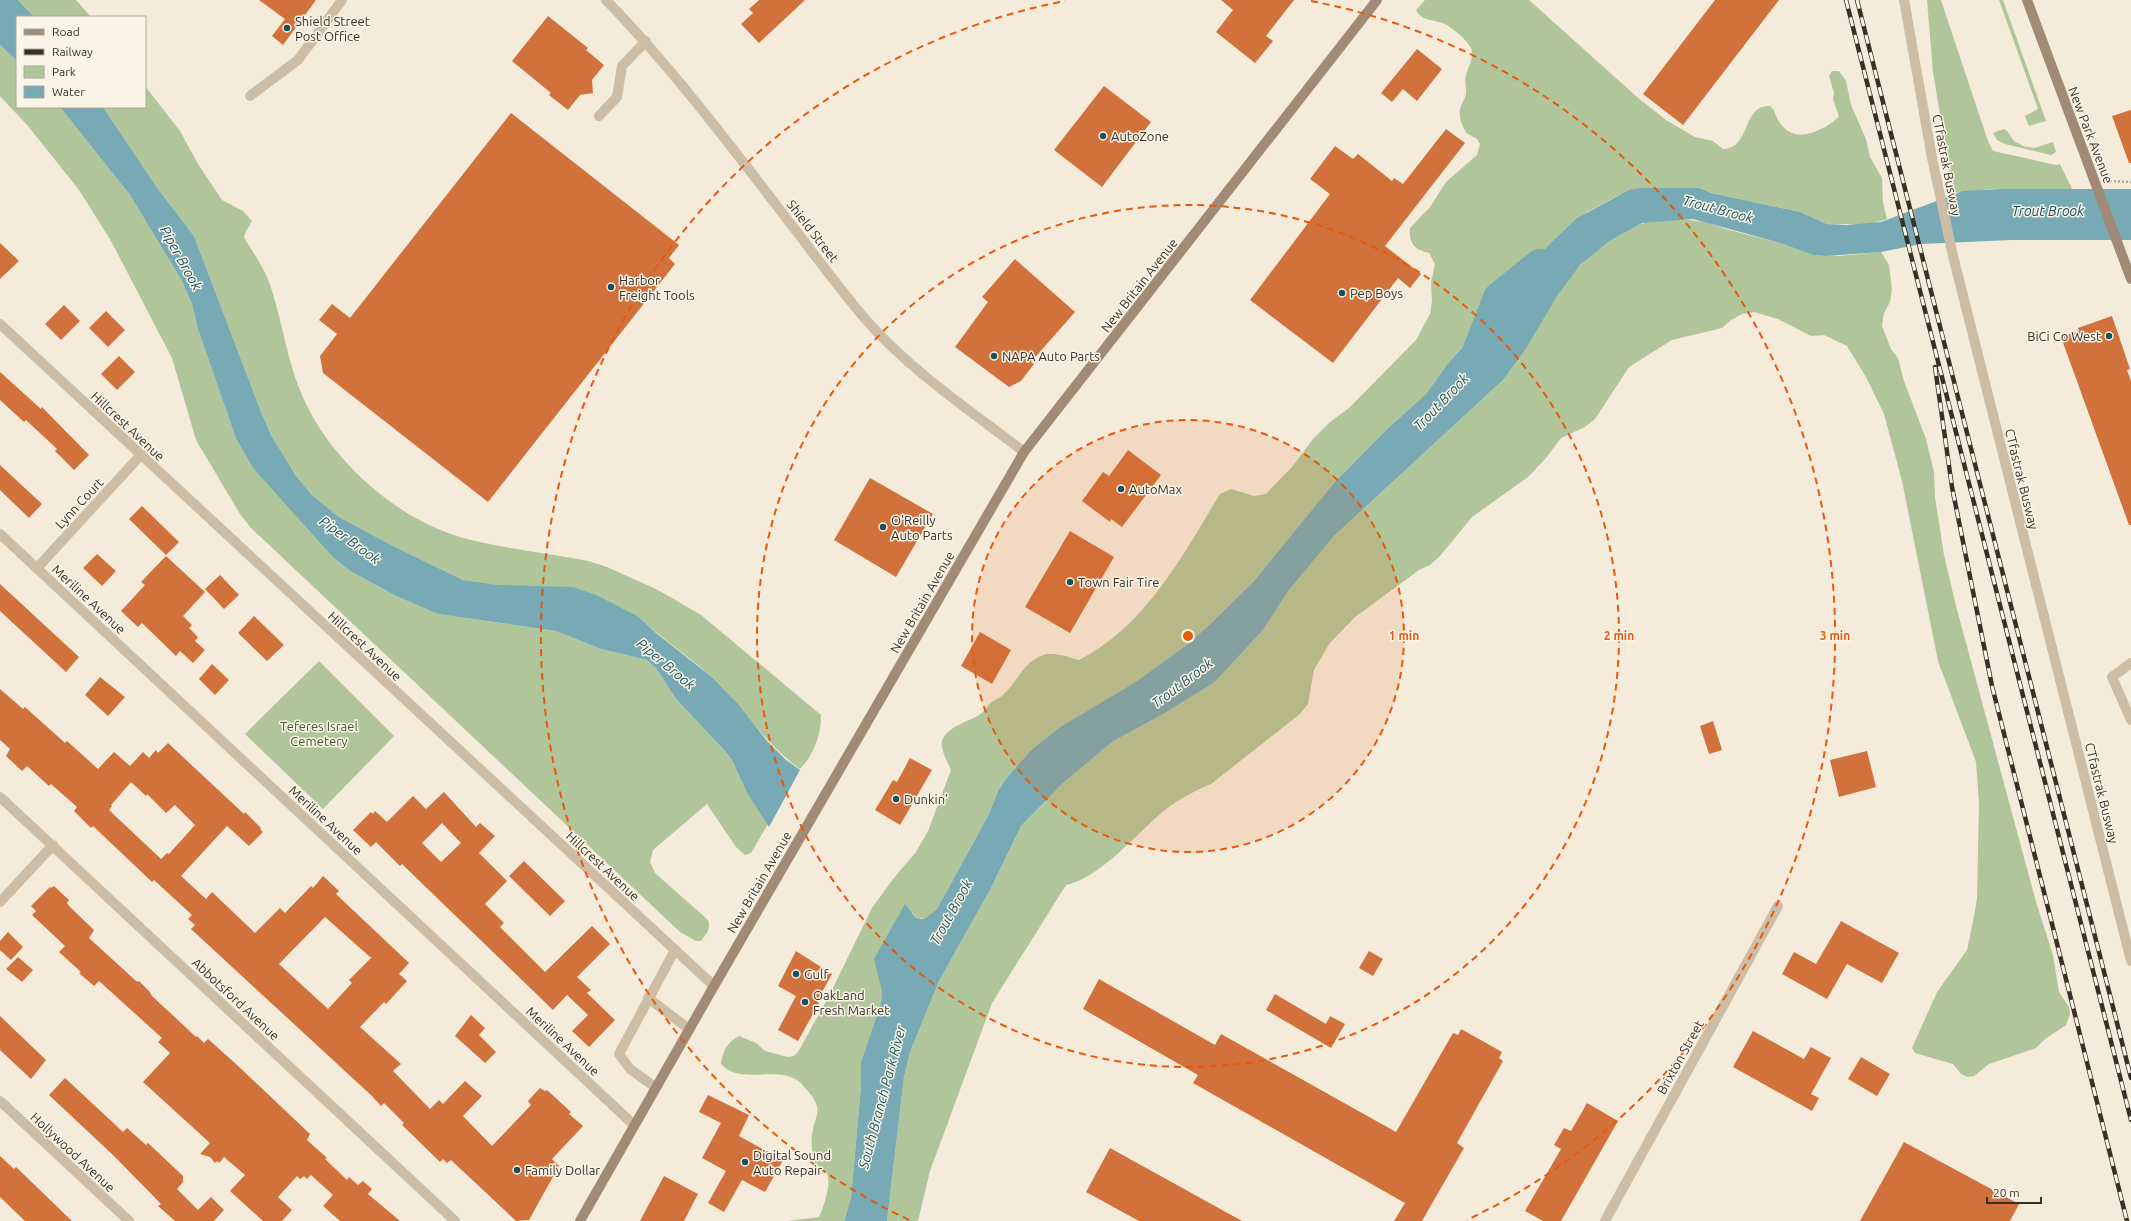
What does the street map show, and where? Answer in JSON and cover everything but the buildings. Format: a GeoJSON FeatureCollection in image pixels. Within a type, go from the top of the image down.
{"type":"FeatureCollection","features":[{"type":"Feature","properties":{"kind":"main road","name":"New Britain Avenue"},"geometry":{"type":"LineString","coordinates":[[580,1221],[689,1029],[1024,452],[1377,0]]}},
{"type":"Feature","properties":{"kind":"main road","name":"New Park Avenue"},"geometry":{"type":"LineString","coordinates":[[2027,0],[2131,278]]}},
{"type":"Feature","properties":{"kind":"street"},"geometry":{"type":"LineString","coordinates":[[250,96],[298,60],[342,0]]}},
{"type":"Feature","properties":{"kind":"street","name":"Shield Street"},"geometry":{"type":"LineString","coordinates":[[606,0],[646,41],[734,149],[867,321],[915,367],[1024,452]]}},
{"type":"Feature","properties":{"kind":"street","name":"CTfastrak Busway"},"geometry":{"type":"LineString","coordinates":[[1904,0],[1932,158],[1953,256],[2131,961]]}},
{"type":"Feature","properties":{"kind":"street"},"geometry":{"type":"LineString","coordinates":[[599,116],[617,98],[622,66],[646,41]]}},
{"type":"Feature","properties":{"kind":"street","name":"Hillcrest Avenue"},"geometry":{"type":"LineString","coordinates":[[0,324],[140,456],[714,986]]}},
{"type":"Feature","properties":{"kind":"street","name":"Lynn Court"},"geometry":{"type":"LineString","coordinates":[[38,568],[140,456]]}},
{"type":"Feature","properties":{"kind":"street","name":"Meriline Avenue"},"geometry":{"type":"LineString","coordinates":[[0,534],[634,1125]]}},
{"type":"Feature","properties":{"kind":"street"},"geometry":{"type":"LineString","coordinates":[[2131,663],[2112,677],[2131,720]]}},
{"type":"Feature","properties":{"kind":"street","name":"Abbotsford Avenue"},"geometry":{"type":"LineString","coordinates":[[0,796],[455,1221]]}},
{"type":"Feature","properties":{"kind":"street"},"geometry":{"type":"LineString","coordinates":[[0,902],[52,845]]}},
{"type":"Feature","properties":{"kind":"street","name":"Brixton Street"},"geometry":{"type":"LineString","coordinates":[[1605,1221],[1778,906]]}},
{"type":"Feature","properties":{"kind":"street"},"geometry":{"type":"LineString","coordinates":[[656,1087],[630,1069],[619,1054],[675,950]]}},
{"type":"Feature","properties":{"kind":"street"},"geometry":{"type":"LineString","coordinates":[[648,998],[689,1029]]}},
{"type":"Feature","properties":{"kind":"street","name":"Hollywood Avenue"},"geometry":{"type":"LineString","coordinates":[[0,1101],[129,1221]]}},
{"type":"Feature","properties":{"kind":"path"},"geometry":{"type":"LineString","coordinates":[[2121,182],[2131,182]]}},
{"type":"Feature","properties":{"kind":"green space"},"geometry":{"type":"Polygon","coordinates":[[[18,0],[76,0],[90,16],[33,16],[18,0]]]}},
{"type":"Feature","properties":{"kind":"green space"},"geometry":{"type":"Polygon","coordinates":[[[1425,0],[1529,0],[1637,97],[1666,120],[1695,137],[1713,141],[1723,149],[1732,147],[1738,142],[1754,112],[1761,108],[1770,106],[1779,122],[1785,129],[1793,133],[1801,135],[1809,134],[1825,127],[1839,117],[1833,99],[1834,93],[1829,76],[1832,71],[1839,71],[1846,81],[1851,105],[1866,139],[1870,157],[1882,178],[1883,203],[1887,219],[1870,224],[1827,224],[1800,212],[1711,193],[1700,188],[1677,188],[1619,195],[1587,212],[1535,260],[1503,296],[1491,317],[1449,362],[1426,394],[1387,429],[1333,484],[1254,581],[1207,627],[1188,644],[1137,681],[1060,727],[1030,751],[1005,780],[998,791],[989,814],[937,909],[925,918],[916,918],[912,912],[880,981],[882,991],[881,1003],[861,1062],[861,1086],[851,1198],[844,1221],[788,1221],[819,1217],[827,1194],[828,1176],[823,1169],[816,1165],[812,1150],[812,1135],[817,1112],[816,1103],[801,1083],[788,1076],[747,1075],[728,1070],[721,1064],[724,1051],[732,1041],[739,1036],[756,1043],[765,1051],[788,1057],[794,1056],[798,1052],[829,996],[872,908],[893,879],[916,852],[928,831],[951,770],[942,748],[944,736],[958,725],[979,715],[992,702],[1002,696],[1025,667],[1036,658],[1047,654],[1052,654],[1079,660],[1103,646],[1124,628],[1143,609],[1161,587],[1192,541],[1220,494],[1231,489],[1254,496],[1266,494],[1292,467],[1313,439],[1330,422],[1349,408],[1416,340],[1430,314],[1432,301],[1431,282],[1435,264],[1429,253],[1416,248],[1410,238],[1410,228],[1430,207],[1446,182],[1477,155],[1480,144],[1477,139],[1466,133],[1460,118],[1460,109],[1466,93],[1465,77],[1472,58],[1471,48],[1462,37],[1445,24],[1424,18],[1418,14],[1416,10],[1425,0]]]}},
{"type":"Feature","properties":{"kind":"green space"},"geometry":{"type":"Polygon","coordinates":[[[1927,0],[1941,0],[1988,141],[1993,151],[2056,165],[2060,164],[2072,189],[1992,189],[1953,193],[1933,72],[1927,0]]]}},
{"type":"Feature","properties":{"kind":"green space"},"geometry":{"type":"Polygon","coordinates":[[[1999,0],[2003,0],[2046,121],[2029,126],[2025,116],[2038,109],[1999,0]]]}},
{"type":"Feature","properties":{"kind":"green space"},"geometry":{"type":"Polygon","coordinates":[[[0,45],[16,60],[16,108],[61,108],[130,195],[182,281],[192,304],[198,329],[235,436],[352,572],[398,597],[438,614],[556,631],[601,649],[647,660],[656,668],[676,699],[725,751],[732,760],[747,793],[768,824],[751,853],[745,855],[736,847],[707,804],[653,850],[650,862],[655,873],[708,920],[709,928],[701,941],[696,941],[680,932],[251,528],[240,514],[196,440],[172,358],[111,241],[79,190],[28,126],[0,96],[0,45]]]}},
{"type":"Feature","properties":{"kind":"green space"},"geometry":{"type":"Polygon","coordinates":[[[146,87],[180,131],[198,164],[222,200],[243,211],[252,221],[244,237],[263,268],[269,281],[289,356],[302,395],[314,419],[329,442],[347,463],[390,501],[413,517],[438,529],[478,542],[588,561],[607,567],[658,590],[701,615],[821,715],[820,730],[816,744],[813,751],[800,769],[787,759],[765,737],[714,679],[639,617],[499,585],[463,580],[393,546],[339,517],[312,495],[296,476],[271,435],[194,236],[158,189],[104,108],[146,108],[146,87]]]}},
{"type":"Feature","properties":{"kind":"green space"},"geometry":{"type":"Polygon","coordinates":[[[2004,129],[2014,141],[2023,146],[2034,148],[2053,142],[2056,152],[2051,155],[2005,144],[1997,140],[1993,133],[2004,129]]]}},
{"type":"Feature","properties":{"kind":"green space"},"geometry":{"type":"Polygon","coordinates":[[[1681,219],[1705,222],[1729,230],[1777,242],[1813,255],[1838,256],[1881,252],[1889,265],[1892,290],[1890,302],[1884,313],[1882,326],[1891,349],[1898,358],[1904,381],[1926,439],[1934,472],[1935,497],[1944,555],[1955,602],[2036,902],[2053,955],[2059,992],[2069,1007],[2070,1014],[2066,1025],[2045,1039],[2036,1048],[1989,1064],[1974,1076],[1967,1077],[1961,1074],[1953,1064],[1915,1053],[1912,1048],[1937,992],[1967,950],[1977,899],[1979,803],[1976,762],[1938,661],[1902,481],[1884,414],[1866,377],[1847,346],[1824,335],[1811,336],[1778,319],[1754,312],[1742,314],[1731,320],[1722,328],[1672,340],[1629,367],[1595,419],[1585,427],[1561,438],[1546,458],[1528,477],[1472,517],[1440,556],[1430,565],[1419,570],[1355,617],[1329,644],[1314,670],[1308,704],[1300,714],[1211,784],[1184,797],[1165,810],[1116,856],[1103,866],[1078,881],[1066,885],[992,1003],[930,1171],[918,1221],[887,1221],[904,1077],[910,1052],[939,981],[990,890],[1021,826],[1063,783],[1112,742],[1165,713],[1215,682],[1263,630],[1289,590],[1334,536],[1503,380],[1518,359],[1561,290],[1577,269],[1596,250],[1617,235],[1641,224],[1681,219]]]}},
{"type":"Feature","properties":{"kind":"green space","name":"Teferes Israel Cemetery"},"geometry":{"type":"Polygon","coordinates":[[[319,661],[394,736],[323,809],[245,734],[319,661]]]}},
{"type":"Feature","properties":{"kind":"water"},"geometry":{"type":"Polygon","coordinates":[[[0,0],[18,0],[33,16],[16,16],[16,60],[0,45],[0,0]]]}},
{"type":"Feature","properties":{"kind":"water","name":"Piper Brook"},"geometry":{"type":"Polygon","coordinates":[[[61,108],[104,108],[158,189],[194,236],[271,435],[296,476],[312,495],[339,517],[393,546],[463,580],[499,585],[573,587],[596,595],[639,617],[656,633],[713,678],[738,704],[768,742],[785,759],[800,770],[769,827],[747,793],[732,760],[676,699],[656,668],[647,660],[601,649],[556,631],[438,614],[398,597],[352,572],[333,557],[253,468],[235,436],[198,329],[192,304],[182,281],[130,195],[61,108]]]}},
{"type":"Feature","properties":{"kind":"water","name":"South Branch Park River"},"geometry":{"type":"Polygon","coordinates":[[[1641,188],[1700,188],[1711,193],[1800,212],[1827,224],[1846,225],[1881,222],[1963,191],[2001,189],[2131,189],[2131,240],[2011,240],[1921,244],[1881,252],[1826,256],[1813,255],[1777,242],[1693,219],[1642,223],[1609,241],[1580,265],[1557,296],[1525,350],[1503,380],[1334,536],[1289,590],[1263,630],[1215,682],[1165,713],[1112,742],[1063,783],[1021,826],[990,890],[939,981],[910,1052],[904,1077],[887,1221],[844,1221],[851,1198],[861,1086],[861,1062],[881,1003],[882,991],[874,959],[905,904],[916,918],[922,919],[937,909],[989,814],[998,791],[1005,780],[1030,751],[1060,727],[1137,681],[1188,644],[1207,627],[1254,581],[1333,484],[1387,429],[1426,394],[1449,362],[1491,317],[1503,296],[1551,243],[1577,218],[1629,190],[1641,188]]]}},
{"type":"Feature","properties":{"kind":"waterway","name":"Trout Brook"},"geometry":{"type":"LineString","coordinates":[[1477,355],[1499,298],[1540,265]]}},
{"type":"Feature","properties":{"kind":"railway"},"geometry":{"type":"LineString","coordinates":[[1846,0],[2131,1120]]}},
{"type":"Feature","properties":{"kind":"railway"},"geometry":{"type":"LineString","coordinates":[[1857,0],[2131,1078]]}},
{"type":"Feature","properties":{"kind":"railway"},"geometry":{"type":"LineString","coordinates":[[1935,367],[1952,487],[1992,686],[2127,1221]]}},
{"type":"Feature","properties":{"kind":"place","name":"Shield Street Post Office"},"geometry":{"type":"Point","coordinates":[287,28]}},
{"type":"Feature","properties":{"kind":"place","name":"AutoZone"},"geometry":{"type":"Point","coordinates":[1103,136]}},
{"type":"Feature","properties":{"kind":"place","name":"Harbor Freight Tools"},"geometry":{"type":"Point","coordinates":[611,287]}},
{"type":"Feature","properties":{"kind":"place","name":"Pep Boys"},"geometry":{"type":"Point","coordinates":[1342,293]}},
{"type":"Feature","properties":{"kind":"place","name":"BiCi Co West"},"geometry":{"type":"Point","coordinates":[2109,336]}},
{"type":"Feature","properties":{"kind":"place","name":"NAPA Auto Parts"},"geometry":{"type":"Point","coordinates":[994,356]}},
{"type":"Feature","properties":{"kind":"place","name":"AutoMax"},"geometry":{"type":"Point","coordinates":[1121,489]}},
{"type":"Feature","properties":{"kind":"place","name":"O'Reilly Auto Parts"},"geometry":{"type":"Point","coordinates":[883,527]}},
{"type":"Feature","properties":{"kind":"place","name":"Town Fair Tire"},"geometry":{"type":"Point","coordinates":[1070,582]}},
{"type":"Feature","properties":{"kind":"place","name":"Dunkin'"},"geometry":{"type":"Point","coordinates":[896,799]}},
{"type":"Feature","properties":{"kind":"place","name":"Gulf"},"geometry":{"type":"Point","coordinates":[796,974]}},
{"type":"Feature","properties":{"kind":"place","name":"OakLand Fresh Market"},"geometry":{"type":"Point","coordinates":[805,1002]}},
{"type":"Feature","properties":{"kind":"place","name":"Digital Sound Auto Repair"},"geometry":{"type":"Point","coordinates":[745,1162]}},
{"type":"Feature","properties":{"kind":"place","name":"Family Dollar"},"geometry":{"type":"Point","coordinates":[517,1170]}}]}
